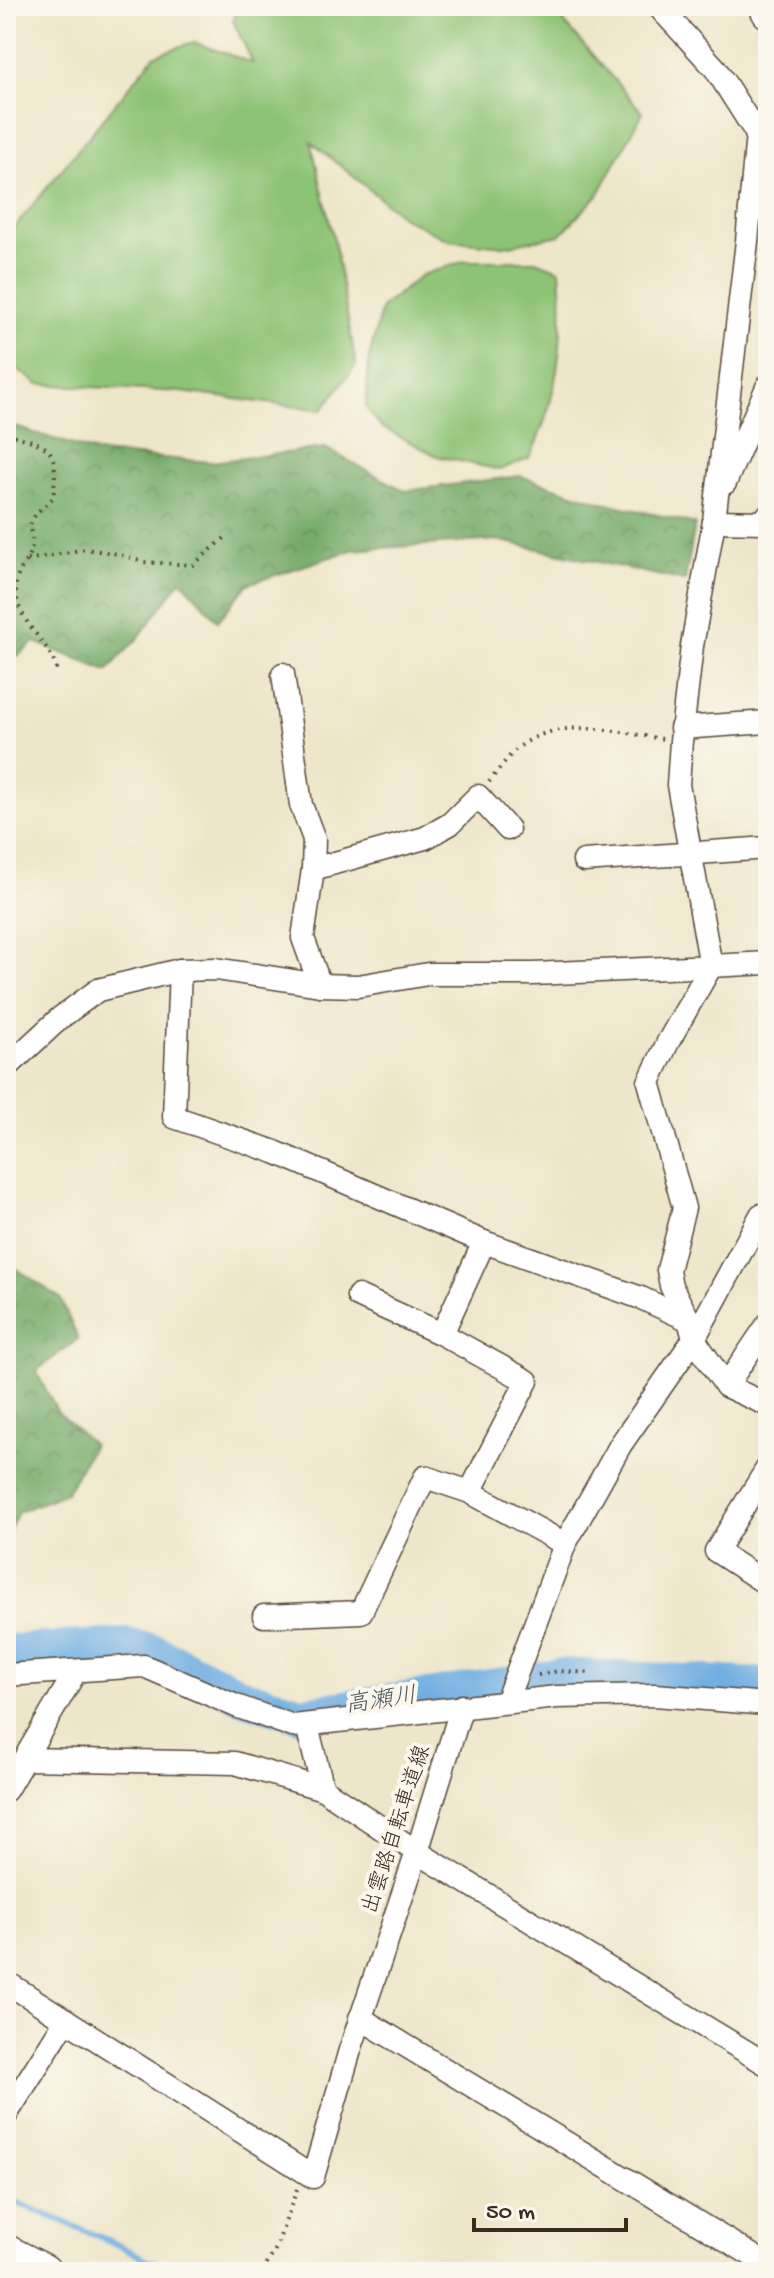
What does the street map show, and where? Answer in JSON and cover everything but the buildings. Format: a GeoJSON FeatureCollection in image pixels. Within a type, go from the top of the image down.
{"type":"FeatureCollection","features":[{"type":"Feature","properties":{"kind":"main road"},"geometry":{"type":"LineString","coordinates":[[6,2253],[43,2272]]}},
{"type":"Feature","properties":{"kind":"street"},"geometry":{"type":"LineString","coordinates":[[658,6],[715,68],[757,134],[714,514],[681,734],[678,785],[711,966],[649,1082],[684,1208],[668,1270],[671,1286],[692,1330],[726,1386],[768,1405]]}},
{"type":"Feature","properties":{"kind":"street"},"geometry":{"type":"LineString","coordinates":[[765,6],[768,12]]}},
{"type":"Feature","properties":{"kind":"street"},"geometry":{"type":"LineString","coordinates":[[714,514],[768,385]]}},
{"type":"Feature","properties":{"kind":"street"},"geometry":{"type":"LineString","coordinates":[[714,514],[767,522]]}},
{"type":"Feature","properties":{"kind":"street"},"geometry":{"type":"LineString","coordinates":[[283,674],[301,805],[314,839],[303,938],[320,985]]}},
{"type":"Feature","properties":{"kind":"street"},"geometry":{"type":"LineString","coordinates":[[681,734],[768,722]]}},
{"type":"Feature","properties":{"kind":"street"},"geometry":{"type":"LineString","coordinates":[[313,869],[425,838],[450,824],[478,796],[508,829]]}},
{"type":"Feature","properties":{"kind":"street"},"geometry":{"type":"LineString","coordinates":[[584,861],[768,848]]}},
{"type":"Feature","properties":{"kind":"street"},"geometry":{"type":"LineString","coordinates":[[6,1068],[60,1018],[98,990],[180,970],[216,969],[320,985],[358,986],[428,974],[533,974],[768,963]]}},
{"type":"Feature","properties":{"kind":"street"},"geometry":{"type":"LineString","coordinates":[[180,970],[174,1117],[275,1152],[484,1242],[641,1298],[692,1330]]}},
{"type":"Feature","properties":{"kind":"street"},"geometry":{"type":"LineString","coordinates":[[506,1702],[565,1544],[621,1444],[761,1215],[768,1215]]}},
{"type":"Feature","properties":{"kind":"street"},"geometry":{"type":"LineString","coordinates":[[442,1334],[484,1242]]}},
{"type":"Feature","properties":{"kind":"street"},"geometry":{"type":"LineString","coordinates":[[358,1296],[442,1334],[527,1381],[470,1492]]}},
{"type":"Feature","properties":{"kind":"street"},"geometry":{"type":"LineString","coordinates":[[726,1386],[768,1324]]}},
{"type":"Feature","properties":{"kind":"street"},"geometry":{"type":"LineString","coordinates":[[768,1467],[716,1551],[768,1582]]}},
{"type":"Feature","properties":{"kind":"street"},"geometry":{"type":"LineString","coordinates":[[264,1616],[361,1612],[425,1477],[470,1492],[565,1544]]}},
{"type":"Feature","properties":{"kind":"street"},"geometry":{"type":"LineString","coordinates":[[6,1675],[144,1666],[236,1706],[293,1726],[557,1697],[655,1695],[768,1704]]}},
{"type":"Feature","properties":{"kind":"street"},"geometry":{"type":"LineString","coordinates":[[6,1790],[76,1671]]}},
{"type":"Feature","properties":{"kind":"street"},"geometry":{"type":"LineString","coordinates":[[6,1982],[313,2177],[360,2018],[417,1852],[462,1706]]}},
{"type":"Feature","properties":{"kind":"street"},"geometry":{"type":"LineString","coordinates":[[307,1726],[323,1789]]}},
{"type":"Feature","properties":{"kind":"street"},"geometry":{"type":"LineString","coordinates":[[25,1759],[235,1763],[323,1789],[417,1852],[768,2065]]}},
{"type":"Feature","properties":{"kind":"street"},"geometry":{"type":"LineString","coordinates":[[360,2018],[768,2265]]}},
{"type":"Feature","properties":{"kind":"street"},"geometry":{"type":"LineString","coordinates":[[6,2115],[66,2020]]}},
{"type":"Feature","properties":{"kind":"path"},"geometry":{"type":"LineString","coordinates":[[6,434],[35,441],[49,449],[56,468],[53,498],[42,507],[30,525],[32,548],[18,575],[16,589],[22,617],[55,662],[57,673]]}},
{"type":"Feature","properties":{"kind":"path"},"geometry":{"type":"LineString","coordinates":[[25,560],[86,549],[144,562],[193,565],[227,536]]}},
{"type":"Feature","properties":{"kind":"path"},"geometry":{"type":"LineString","coordinates":[[478,796],[518,748],[554,729],[681,734]]}},
{"type":"Feature","properties":{"kind":"path"},"geometry":{"type":"LineString","coordinates":[[514,1679],[558,1671],[601,1674]]}},
{"type":"Feature","properties":{"kind":"path"},"geometry":{"type":"LineString","coordinates":[[263,2272],[276,2248],[304,2171]]}},
{"type":"Feature","properties":{"kind":"green space"},"geometry":{"type":"Polygon","coordinates":[[[238,6],[550,6],[643,113],[598,195],[560,235],[504,246],[448,240],[403,217],[311,142],[335,245],[356,365],[322,410],[181,392],[38,384],[6,361],[6,238],[155,55],[193,42],[253,63],[233,21],[238,6]]]}},
{"type":"Feature","properties":{"kind":"green space"},"geometry":{"type":"Polygon","coordinates":[[[465,261],[536,261],[560,270],[558,366],[547,413],[529,458],[500,470],[437,456],[381,427],[366,408],[369,358],[382,307],[422,275],[465,261]]]}},
{"type":"Feature","properties":{"kind":"green space"},"geometry":{"type":"Polygon","coordinates":[[[6,424],[99,453],[211,462],[325,448],[405,491],[520,476],[598,501],[695,524],[685,581],[497,540],[352,550],[248,584],[218,621],[181,580],[139,637],[107,671],[35,642],[6,665],[6,424]]]}},
{"type":"Feature","properties":{"kind":"green space"},"geometry":{"type":"Polygon","coordinates":[[[11,1265],[60,1298],[78,1339],[36,1371],[57,1411],[93,1445],[66,1493],[18,1512],[6,1538],[6,1266],[11,1265]]]}},
{"type":"Feature","properties":{"kind":"waterway","name":"高瀬川"},"geometry":{"type":"LineString","coordinates":[[6,1652],[125,1646],[155,1652],[245,1697],[301,1714],[560,1676],[768,1686]]}},
{"type":"Feature","properties":{"kind":"waterway"},"geometry":{"type":"LineString","coordinates":[[6,2198],[112,2242],[172,2272]]}}]}
